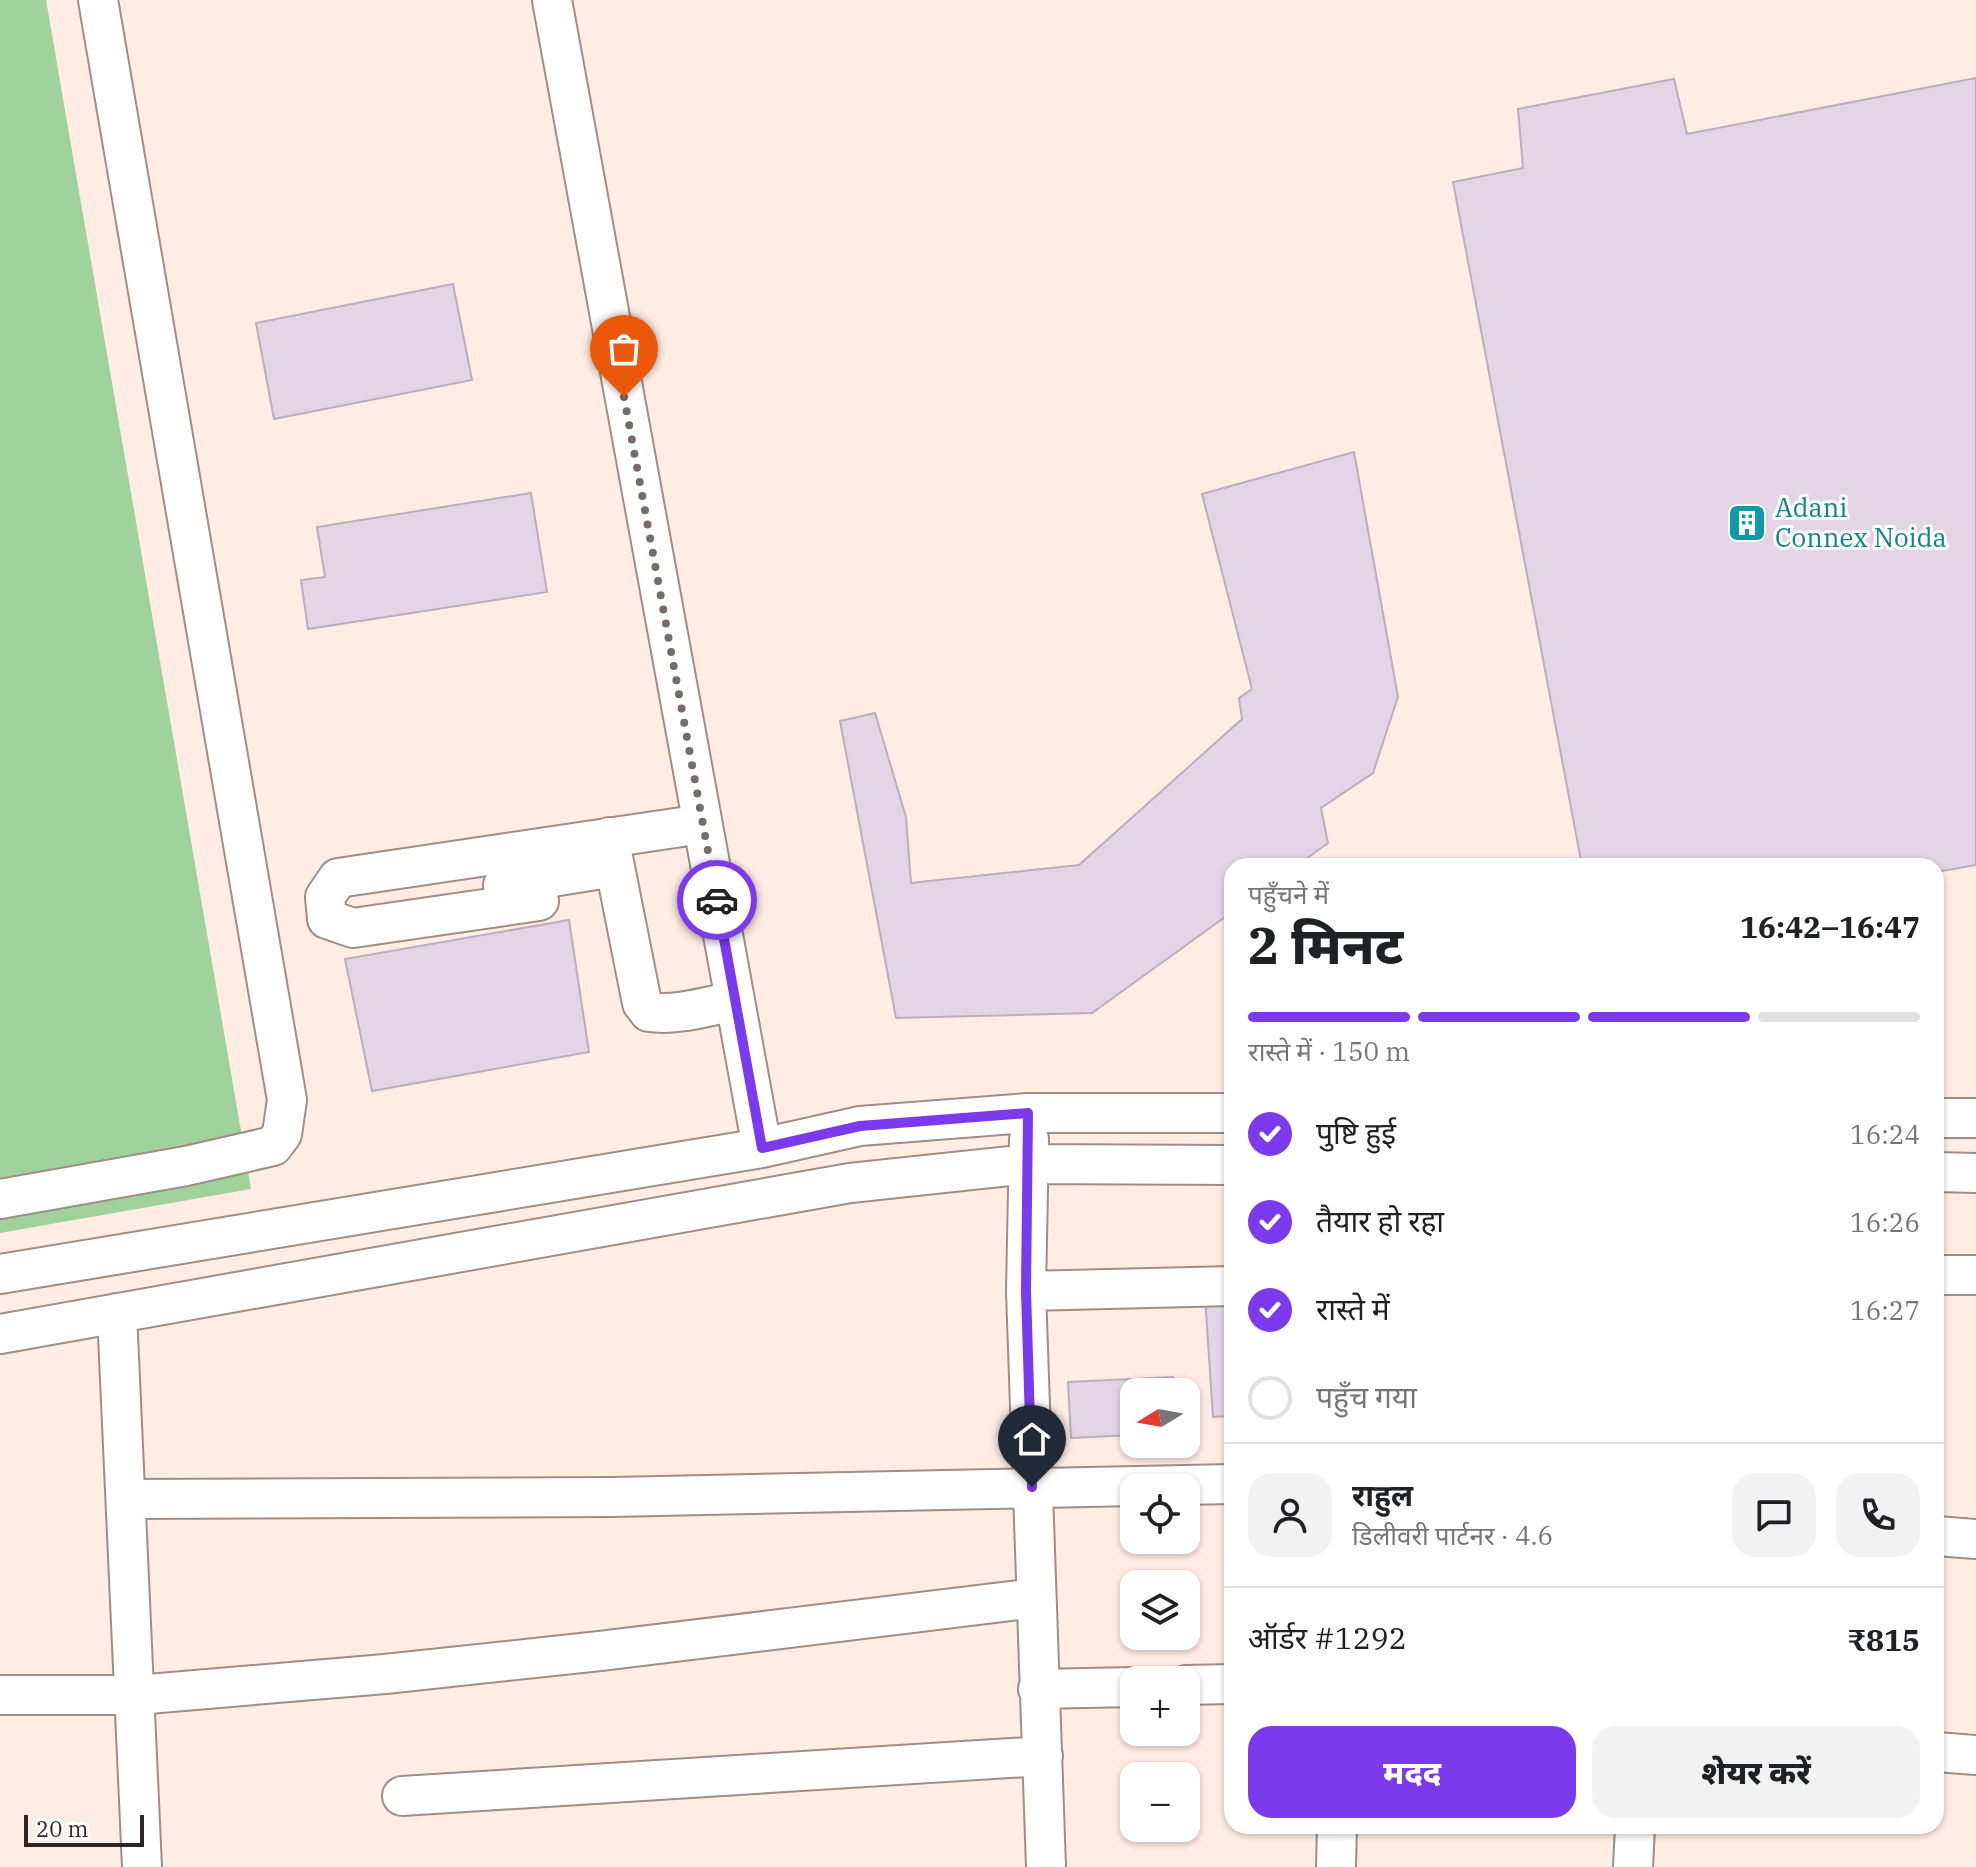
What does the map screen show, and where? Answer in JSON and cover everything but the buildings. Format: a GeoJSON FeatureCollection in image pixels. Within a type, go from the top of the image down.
{"type":"FeatureCollection","features":[{"type":"Feature","properties":{"kind":"street"},"geometry":{"type":"LineString","coordinates":[[0,1199],[186,1166],[273,1146],[282,1134],[287,1100],[98,0]]}},
{"type":"Feature","properties":{"kind":"street"},"geometry":{"type":"LineString","coordinates":[[552,0],[762,1148]]}},
{"type":"Feature","properties":{"kind":"street"},"geometry":{"type":"LineString","coordinates":[[398,902],[612,852],[702,824]]}},
{"type":"Feature","properties":{"kind":"street"},"geometry":{"type":"LineString","coordinates":[[539,901],[353,928],[327,919],[325,897],[338,878],[612,852]]}},
{"type":"Feature","properties":{"kind":"street"},"geometry":{"type":"LineString","coordinates":[[612,852],[642,1003],[649,1012],[683,1011],[735,1001]]}},
{"type":"Feature","properties":{"kind":"street"},"geometry":{"type":"LineString","coordinates":[[1028,1113],[1026,1291],[1046,1867]]}},
{"type":"Feature","properties":{"kind":"street"},"geometry":{"type":"LineString","coordinates":[[0,1274],[762,1148],[860,1126],[1028,1113],[1224,1113]]}},
{"type":"Feature","properties":{"kind":"street"},"geometry":{"type":"LineString","coordinates":[[1944,1118],[1976,1118]]}},
{"type":"Feature","properties":{"kind":"street"},"geometry":{"type":"LineString","coordinates":[[0,1334],[850,1183],[1029,1164],[1224,1165]]}},
{"type":"Feature","properties":{"kind":"street"},"geometry":{"type":"LineString","coordinates":[[1944,1172],[1976,1173]]}},
{"type":"Feature","properties":{"kind":"street"},"geometry":{"type":"LineString","coordinates":[[1944,1275],[1976,1275]]}},
{"type":"Feature","properties":{"kind":"street"},"geometry":{"type":"LineString","coordinates":[[1026,1291],[1224,1286]]}},
{"type":"Feature","properties":{"kind":"street"},"geometry":{"type":"LineString","coordinates":[[117,1313],[142,1867]]}},
{"type":"Feature","properties":{"kind":"street"},"geometry":{"type":"LineString","coordinates":[[127,1499],[612,1497],[1224,1484]]}},
{"type":"Feature","properties":{"kind":"street"},"geometry":{"type":"LineString","coordinates":[[1944,1537],[1976,1539]]}},
{"type":"Feature","properties":{"kind":"street"},"geometry":{"type":"LineString","coordinates":[[0,1695],[136,1695],[554,1656],[1035,1598]]}},
{"type":"Feature","properties":{"kind":"street"},"geometry":{"type":"LineString","coordinates":[[1200,1685],[1224,1684]]}},
{"type":"Feature","properties":{"kind":"street"},"geometry":{"type":"LineString","coordinates":[[1038,1689],[1120,1687]]}},
{"type":"Feature","properties":{"kind":"street"},"geometry":{"type":"LineString","coordinates":[[1944,1753],[1976,1755]]}},
{"type":"Feature","properties":{"kind":"street"},"geometry":{"type":"LineString","coordinates":[[402,1796],[1043,1756]]}},
{"type":"Feature","properties":{"kind":"street"},"geometry":{"type":"LineString","coordinates":[[1336,1867],[1337,1834]]}},
{"type":"Feature","properties":{"kind":"street"},"geometry":{"type":"LineString","coordinates":[[1633,1867],[1635,1834]]}},
{"type":"Feature","properties":{"kind":"green space"},"geometry":{"type":"Polygon","coordinates":[[[0,0],[46,0],[251,1189],[0,1233],[0,0]]]}},
{"type":"Feature","properties":{"kind":"way so far"},"geometry":{"type":"LineString","coordinates":[[624,397],[717,900]]}},
{"type":"Feature","properties":{"kind":"place","name":"Adani Connex Noida"},"geometry":{"type":"Point","coordinates":[1747,523]}},
{"type":"Feature","properties":{"kind":"route"},"geometry":{"type":"LineString","coordinates":[[717,900],[762,1148],[860,1126],[1028,1113],[1026,1291],[1032,1487]]}}]}
